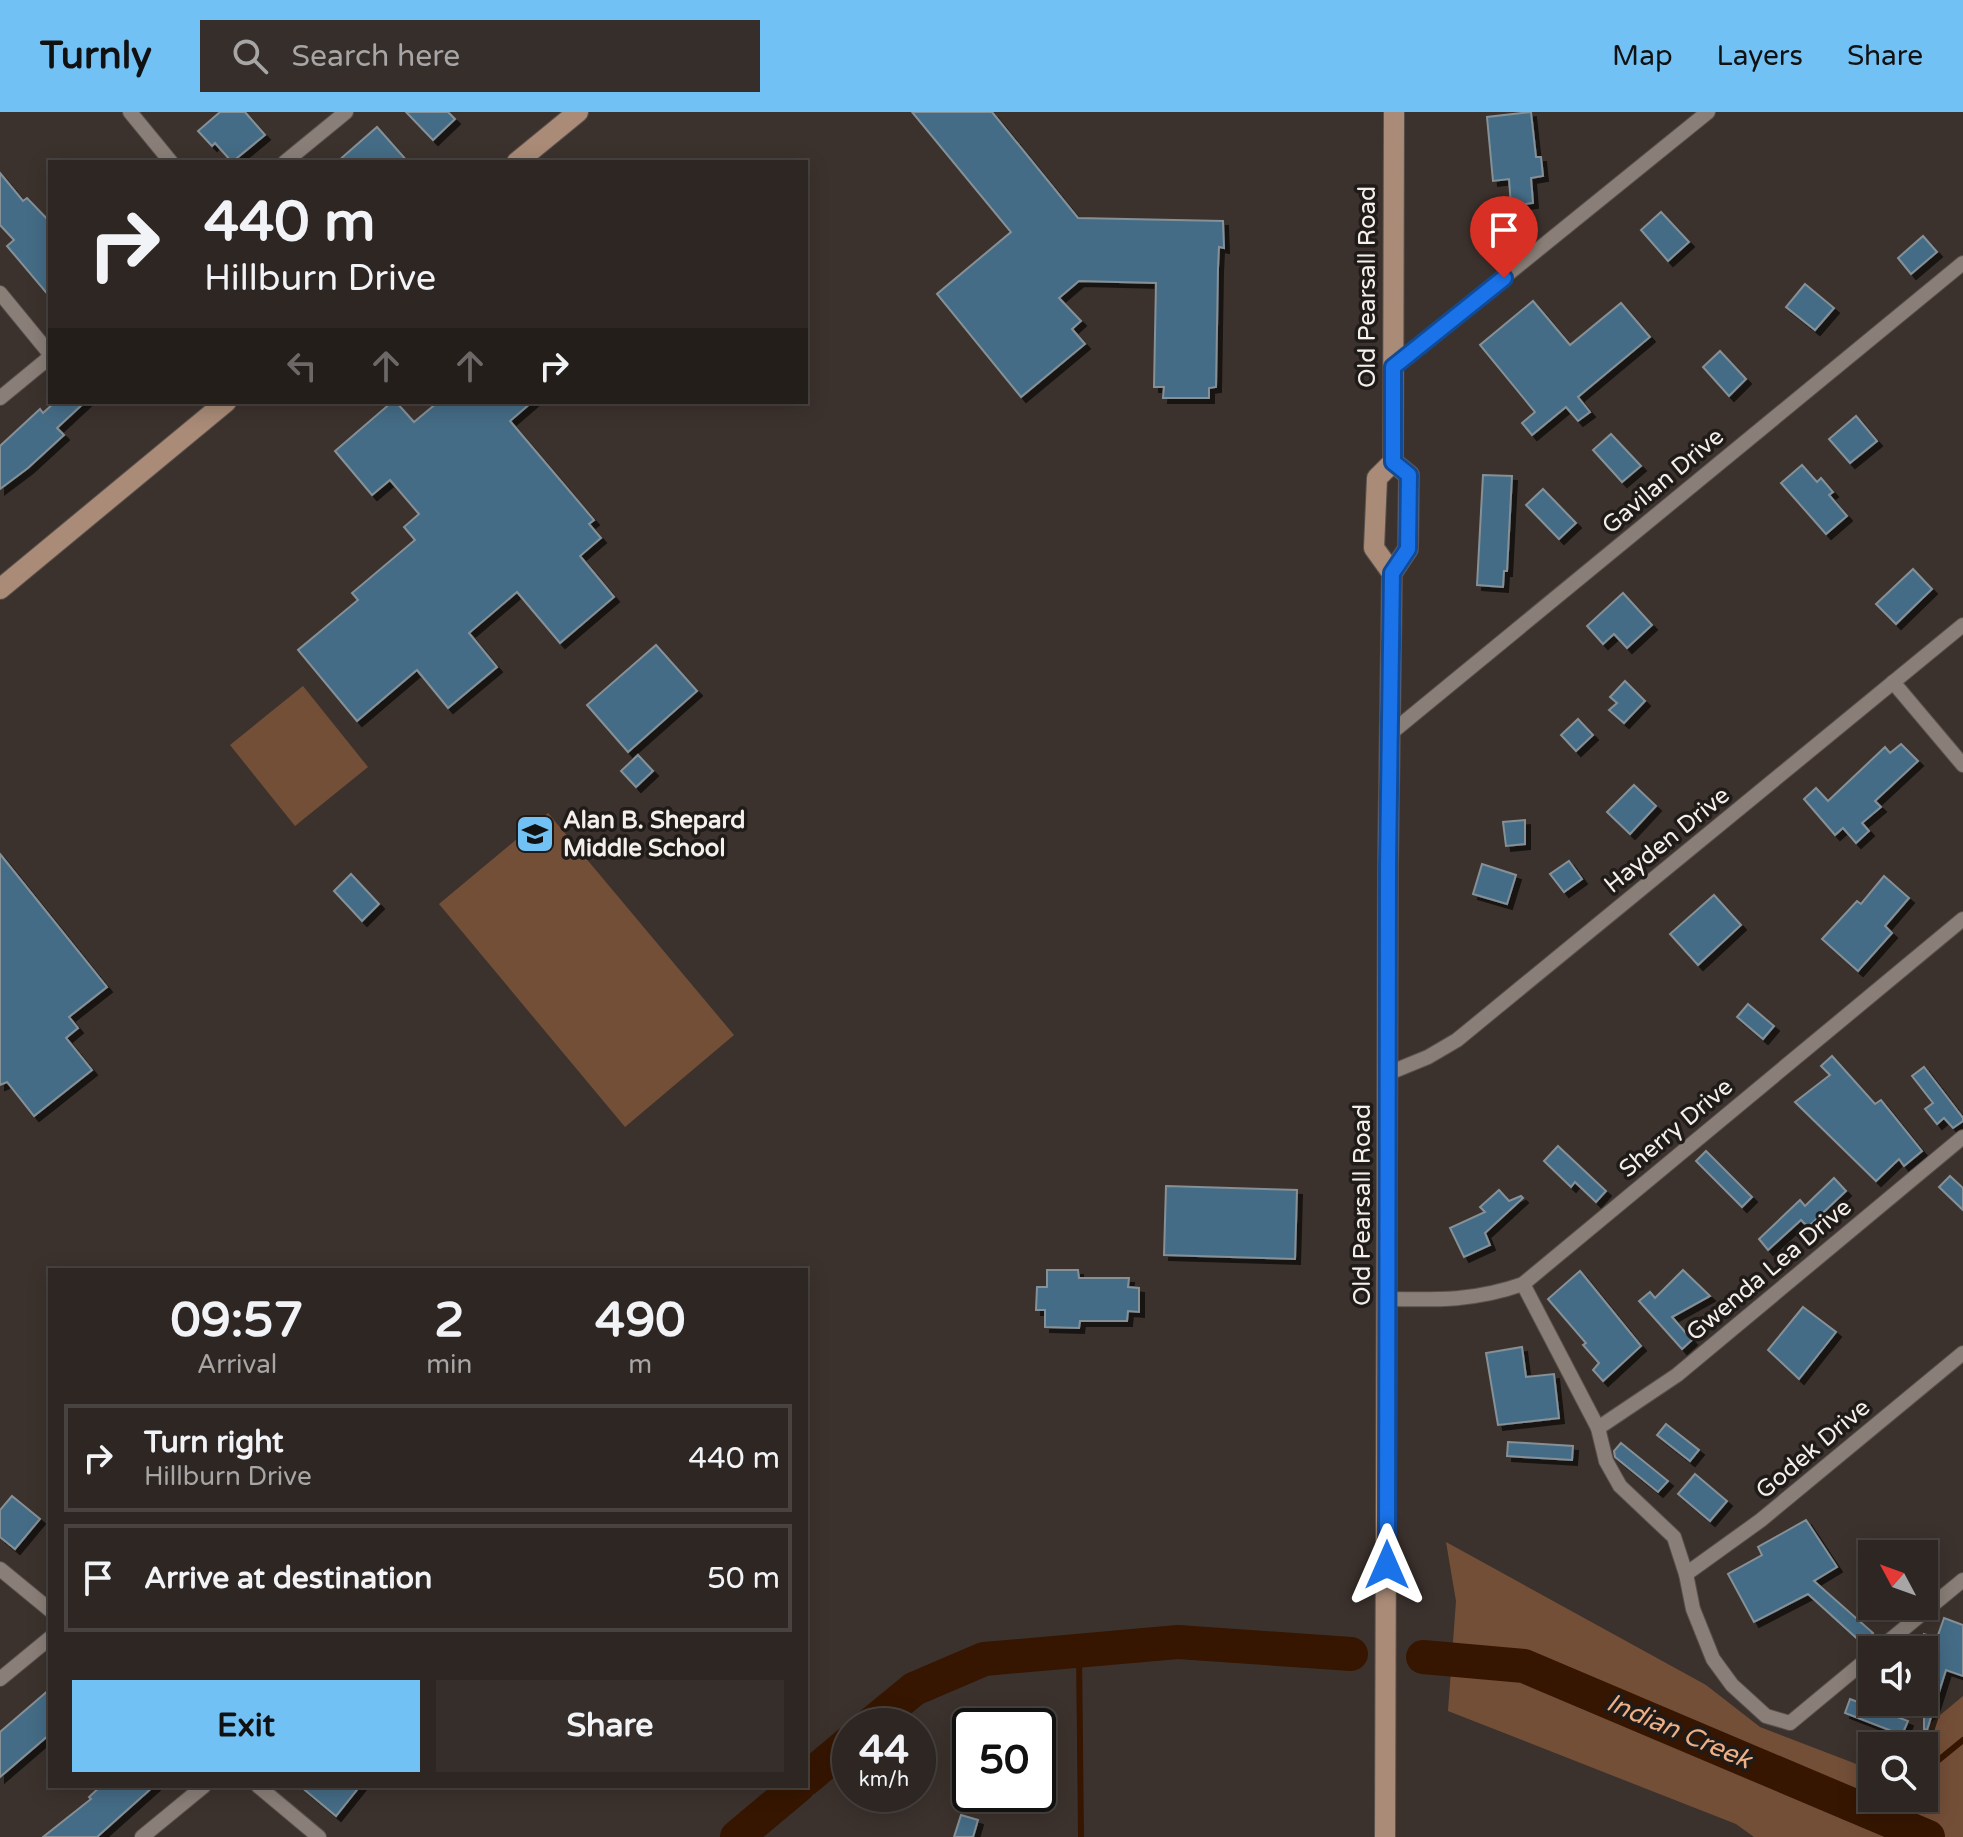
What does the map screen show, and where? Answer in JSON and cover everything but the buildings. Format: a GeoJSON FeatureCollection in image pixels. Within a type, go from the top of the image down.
{"type":"FeatureCollection","features":[{"type":"Feature","properties":{"kind":"main road"},"geometry":{"type":"LineString","coordinates":[[519,160],[578,112]]}},
{"type":"Feature","properties":{"kind":"main road","name":"Old Pearsall Road"},"geometry":{"type":"LineString","coordinates":[[1392,573],[1374,548],[1377,478],[1393,462],[1394,112]]}},
{"type":"Feature","properties":{"kind":"main road"},"geometry":{"type":"LineString","coordinates":[[0,589],[224,404]]}},
{"type":"Feature","properties":{"kind":"main road","name":"Old Pearsall Road"},"geometry":{"type":"LineString","coordinates":[[1385,1837],[1392,573],[1408,549],[1409,509],[1409,475],[1393,462]]}},
{"type":"Feature","properties":{"kind":"street"},"geometry":{"type":"LineString","coordinates":[[130,112],[169,160]]}},
{"type":"Feature","properties":{"kind":"street"},"geometry":{"type":"LineString","coordinates":[[287,160],[346,112]]}},
{"type":"Feature","properties":{"kind":"street"},"geometry":{"type":"LineString","coordinates":[[1393,367],[1708,112]]}},
{"type":"Feature","properties":{"kind":"street","name":"Gavilan Drive"},"geometry":{"type":"LineString","coordinates":[[1391,733],[1963,263]]}},
{"type":"Feature","properties":{"kind":"street"},"geometry":{"type":"LineString","coordinates":[[0,293],[48,353]]}},
{"type":"Feature","properties":{"kind":"street"},"geometry":{"type":"LineString","coordinates":[[0,398],[48,357]]}},
{"type":"Feature","properties":{"kind":"street","name":"Hayden Drive"},"geometry":{"type":"LineString","coordinates":[[1389,1073],[1428,1057],[1457,1040],[1963,625]]}},
{"type":"Feature","properties":{"kind":"street"},"geometry":{"type":"LineString","coordinates":[[1893,682],[1963,765]]}},
{"type":"Feature","properties":{"kind":"street","name":"Sherry Drive"},"geometry":{"type":"LineString","coordinates":[[1388,1299],[1476,1298],[1523,1284],[1963,919]]}},
{"type":"Feature","properties":{"kind":"street","name":"Gwenda Lea Drive"},"geometry":{"type":"LineString","coordinates":[[1598,1428],[1677,1375],[1963,1137]]}},
{"type":"Feature","properties":{"kind":"street"},"geometry":{"type":"LineString","coordinates":[[1523,1284],[1598,1428],[1606,1461],[1620,1486],[1674,1537],[1693,1609],[1713,1659],[1732,1685],[1766,1716],[1790,1723],[1858,1667]]}},
{"type":"Feature","properties":{"kind":"street","name":"Godek Drive"},"geometry":{"type":"LineString","coordinates":[[1686,1574],[1761,1520],[1963,1353]]}},
{"type":"Feature","properties":{"kind":"street"},"geometry":{"type":"LineString","coordinates":[[0,1569],[48,1608]]}},
{"type":"Feature","properties":{"kind":"street"},"geometry":{"type":"LineString","coordinates":[[1895,1636],[1963,1580]]}},
{"type":"Feature","properties":{"kind":"street"},"geometry":{"type":"LineString","coordinates":[[0,1679],[48,1640]]}},
{"type":"Feature","properties":{"kind":"street"},"geometry":{"type":"LineString","coordinates":[[142,1837],[202,1788]]}},
{"type":"Feature","properties":{"kind":"street"},"geometry":{"type":"LineString","coordinates":[[260,1788],[319,1837]]}},
{"type":"Feature","properties":{"kind":"shaded area"},"geometry":{"type":"Polygon","coordinates":[[[303,686],[368,767],[295,826],[230,745],[303,686]]]}},
{"type":"Feature","properties":{"kind":"shaded area"},"geometry":{"type":"Polygon","coordinates":[[[548,813],[734,1035],[625,1127],[439,904],[548,813]]]}},
{"type":"Feature","properties":{"kind":"shaded area"},"geometry":{"type":"Polygon","coordinates":[[[1446,1542],[1706,1685],[1760,1727],[1858,1765],[1858,1812],[1938,1812],[1938,1732],[1920,1732],[1963,1696],[1963,1837],[1754,1837],[1736,1824],[1448,1711],[1456,1601],[1446,1542]]]}},
{"type":"Feature","properties":{"kind":"waterway","name":"Indian Creek"},"geometry":{"type":"LineString","coordinates":[[891,1708],[914,1689],[984,1659],[1178,1642],[1351,1654]]}},
{"type":"Feature","properties":{"kind":"waterway"},"geometry":{"type":"LineString","coordinates":[[1079,1651],[1081,1837]]}},
{"type":"Feature","properties":{"kind":"waterway","name":"Indian Creek"},"geometry":{"type":"LineString","coordinates":[[1423,1657],[1524,1666],[1928,1837]]}},
{"type":"Feature","properties":{"kind":"waterway"},"geometry":{"type":"LineString","coordinates":[[1938,1761],[1963,1740]]}},
{"type":"Feature","properties":{"kind":"waterway","name":"Indian Creek"},"geometry":{"type":"LineString","coordinates":[[808,1777],[832,1757]]}},
{"type":"Feature","properties":{"kind":"waterway","name":"Indian Creek"},"geometry":{"type":"LineString","coordinates":[[737,1837],[796,1788]]}},
{"type":"Feature","properties":{"kind":"place","name":"Alan B. Shepard Middle School"},"geometry":{"type":"Point","coordinates":[535,834]}},
{"type":"Feature","properties":{"kind":"route"},"geometry":{"type":"LineString","coordinates":[[1387,1565],[1388,866],[1392,573],[1408,549],[1409,509],[1409,475],[1393,462],[1393,367],[1504,278]]}}]}
